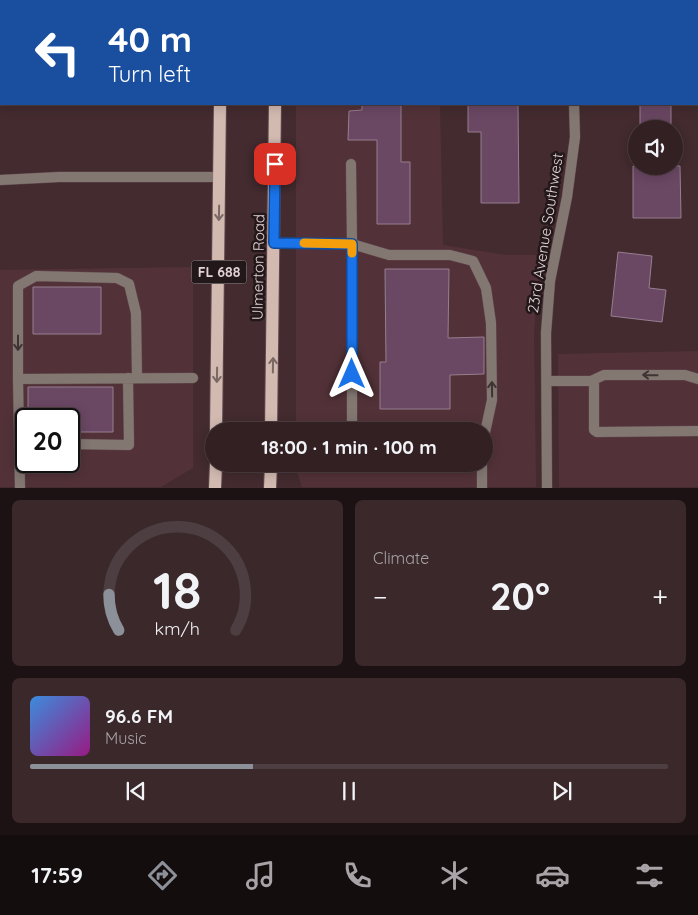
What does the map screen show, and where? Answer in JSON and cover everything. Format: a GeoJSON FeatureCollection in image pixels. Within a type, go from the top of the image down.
{"type":"FeatureCollection","features":[{"type":"Feature","properties":{"kind":"main road","name":"FL 688"},"geometry":{"type":"LineString","coordinates":[[216,422],[220,105]]}},
{"type":"Feature","properties":{"kind":"main road","name":"Ulmerton Road"},"geometry":{"type":"LineString","coordinates":[[271,422],[275,105]]}},
{"type":"Feature","properties":{"kind":"main road"},"geometry":{"type":"LineString","coordinates":[[215,488],[216,472]]}},
{"type":"Feature","properties":{"kind":"main road"},"geometry":{"type":"LineString","coordinates":[[270,488],[271,472]]}},
{"type":"Feature","properties":{"kind":"street","name":"23rd Avenue Southwest"},"geometry":{"type":"LineString","coordinates":[[547,488],[546,333],[550,281],[567,197],[575,137],[574,105]]}},
{"type":"Feature","properties":{"kind":"street"},"geometry":{"type":"LineString","coordinates":[[351,164],[352,422]]}},
{"type":"Feature","properties":{"kind":"street"},"geometry":{"type":"LineString","coordinates":[[0,180],[59,177],[220,178]]}},
{"type":"Feature","properties":{"kind":"street"},"geometry":{"type":"LineString","coordinates":[[274,243],[352,244],[389,254],[450,255],[473,261],[486,288],[491,324],[492,400],[487,422]]}},
{"type":"Feature","properties":{"kind":"street"},"geometry":{"type":"LineString","coordinates":[[20,408],[18,379],[18,286],[36,276],[117,278],[129,284],[136,313],[129,445],[80,444]]}},
{"type":"Feature","properties":{"kind":"street"},"geometry":{"type":"LineString","coordinates":[[547,381],[591,381],[604,374],[685,375],[698,379]]}},
{"type":"Feature","properties":{"kind":"street"},"geometry":{"type":"LineString","coordinates":[[18,379],[193,378]]}},
{"type":"Feature","properties":{"kind":"street"},"geometry":{"type":"LineString","coordinates":[[591,381],[594,384],[594,430],[597,432],[698,431]]}},
{"type":"Feature","properties":{"kind":"street"},"geometry":{"type":"LineString","coordinates":[[482,472],[482,488]]}},
{"type":"Feature","properties":{"kind":"street"},"geometry":{"type":"LineString","coordinates":[[20,488],[21,473]]}},
{"type":"Feature","properties":{"kind":"shaded area"},"geometry":{"type":"Polygon","coordinates":[[[296,105],[440,105],[443,245],[506,255],[544,255],[538,281],[534,333],[536,487],[302,487],[297,472],[493,472],[493,422],[296,422],[296,105]]]}},
{"type":"Feature","properties":{"kind":"shaded area"},"geometry":{"type":"Polygon","coordinates":[[[193,267],[193,468],[161,487],[0,487],[0,270],[193,267]]]}},
{"type":"Feature","properties":{"kind":"shaded area"},"geometry":{"type":"Polygon","coordinates":[[[698,351],[698,487],[559,487],[558,354],[698,351]]]}},
{"type":"Feature","properties":{"kind":"building"},"geometry":{"type":"Polygon","coordinates":[[[362,105],[401,105],[401,162],[410,162],[410,224],[377,224],[377,140],[348,140],[349,111],[362,110],[362,105]]]}},
{"type":"Feature","properties":{"kind":"building"},"geometry":{"type":"Polygon","coordinates":[[[468,105],[518,105],[519,203],[481,203],[481,132],[468,132],[468,105]]]}},
{"type":"Feature","properties":{"kind":"building"},"geometry":{"type":"Polygon","coordinates":[[[640,105],[671,105],[671,120],[640,120],[640,105]]]}},
{"type":"Feature","properties":{"kind":"building"},"geometry":{"type":"Polygon","coordinates":[[[633,175],[680,175],[681,218],[633,218],[633,175]]]}},
{"type":"Feature","properties":{"kind":"building"},"geometry":{"type":"Polygon","coordinates":[[[618,252],[652,256],[649,288],[666,290],[662,322],[611,316],[618,252]]]}},
{"type":"Feature","properties":{"kind":"building"},"geometry":{"type":"Polygon","coordinates":[[[385,269],[449,269],[448,338],[484,337],[484,374],[450,375],[450,409],[380,409],[380,362],[386,362],[385,269]]]}},
{"type":"Feature","properties":{"kind":"building"},"geometry":{"type":"Polygon","coordinates":[[[33,287],[101,287],[101,334],[33,334],[33,287]]]}},
{"type":"Feature","properties":{"kind":"building"},"geometry":{"type":"Polygon","coordinates":[[[28,387],[113,387],[113,432],[80,432],[80,408],[28,408],[28,387]]]}},
{"type":"Feature","properties":{"kind":"slow traffic"},"geometry":{"type":"LineString","coordinates":[[304,243],[352,244],[352,253]]}},
{"type":"Feature","properties":{"kind":"route"},"geometry":{"type":"LineString","coordinates":[[275,164],[274,243],[352,244],[352,374]]}}]}
